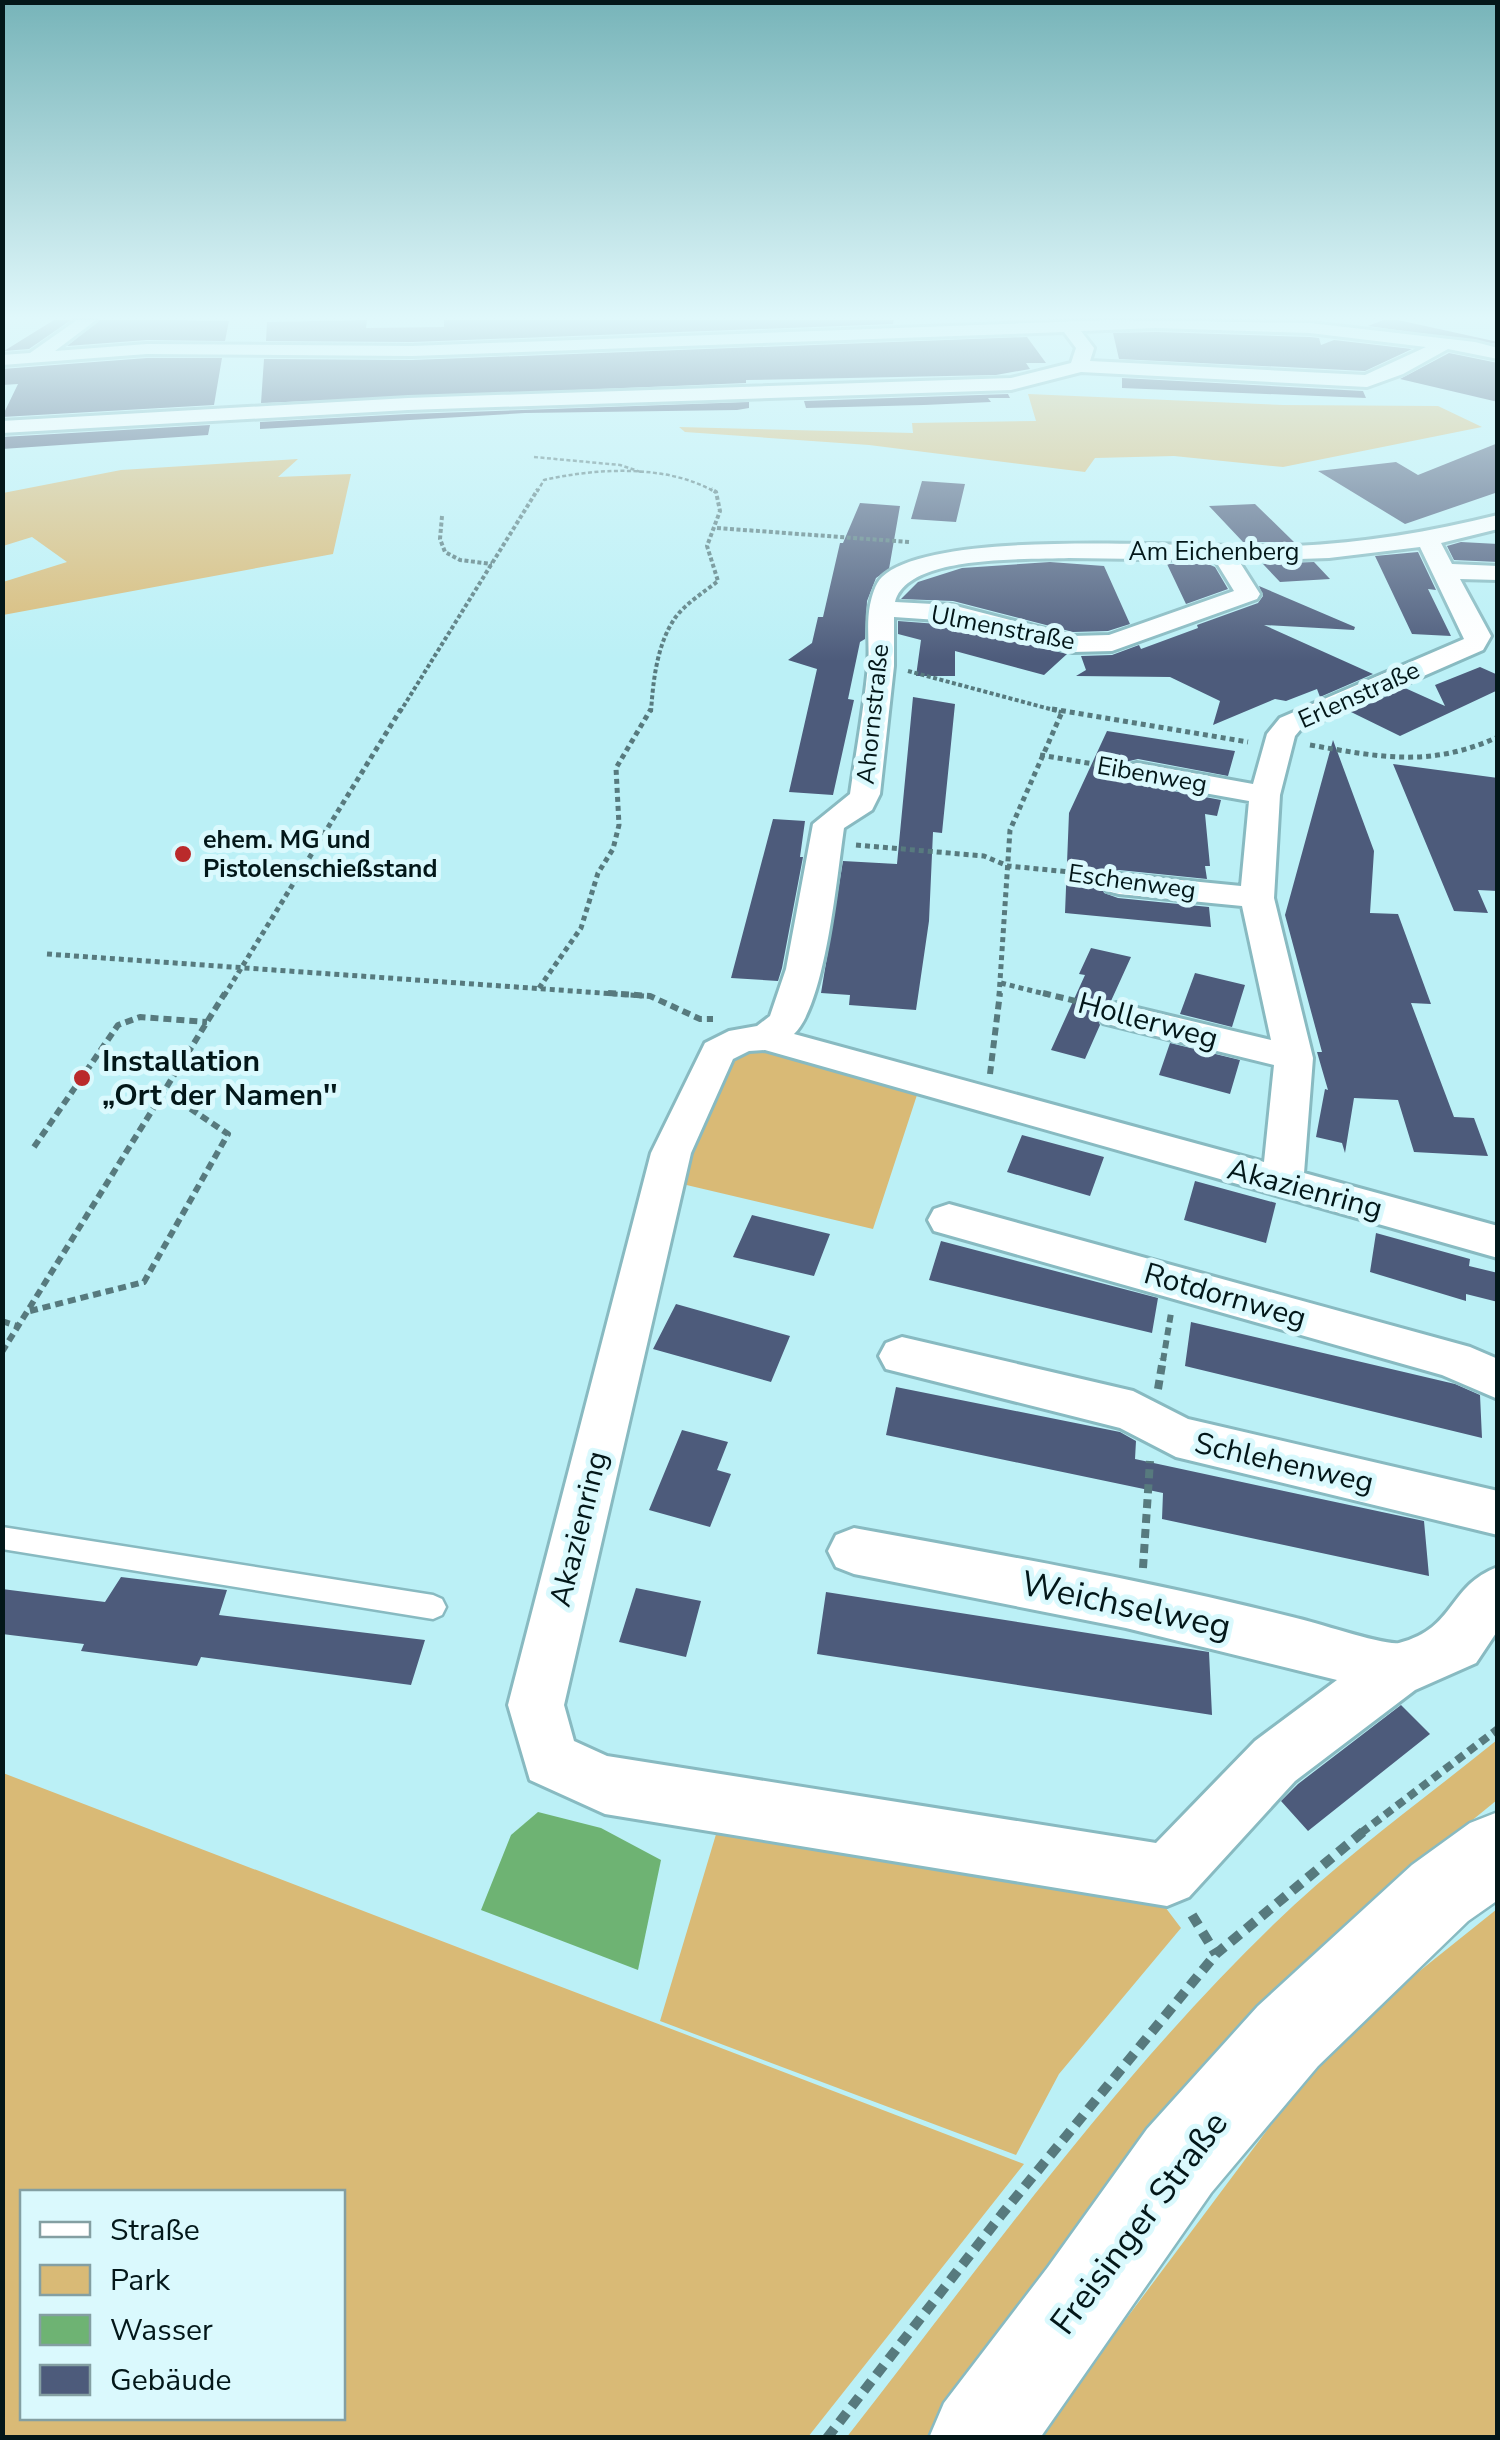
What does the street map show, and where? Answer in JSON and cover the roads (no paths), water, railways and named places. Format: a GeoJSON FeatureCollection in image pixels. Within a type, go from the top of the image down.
{"type":"FeatureCollection","features":[{"type":"Feature","properties":{"kind":"main road","name":"Freisinger Straße"},"geometry":{"type":"LineString","coordinates":[[979,2438],[1082,2300],[1178,2161],[1288,2036],[1468,1872]]}},
{"type":"Feature","properties":{"kind":"street","name":"Am Eichenberg"},"geometry":{"type":"LineString","coordinates":[[928,562],[974,554],[1223,555],[1389,546],[1498,522]]}},
{"type":"Feature","properties":{"kind":"street","name":"Erlenstraße"},"geometry":{"type":"LineString","coordinates":[[1282,1184],[1294,1058],[1256,898],[1265,794],[1279,744],[1290,724],[1486,645],[1426,539]]}},
{"type":"Feature","properties":{"kind":"street","name":"Ulmenstraße"},"geometry":{"type":"LineString","coordinates":[[884,609],[952,613],[1073,644],[1112,643],[1248,594],[1223,555]]}},
{"type":"Feature","properties":{"kind":"street","name":"Ahornstraße"},"geometry":{"type":"LineString","coordinates":[[766,1038],[786,1021],[804,969],[830,824],[861,804],[865,794],[890,582],[902,572],[928,562]]}},
{"type":"Feature","properties":{"kind":"street"},"geometry":{"type":"LineString","coordinates":[[1444,570],[1498,573]]}},
{"type":"Feature","properties":{"kind":"street","name":"Eibenweg"},"geometry":{"type":"LineString","coordinates":[[1137,772],[1265,794]]}},
{"type":"Feature","properties":{"kind":"street","name":"Eschenweg"},"geometry":{"type":"LineString","coordinates":[[1119,884],[1256,898]]}},
{"type":"Feature","properties":{"kind":"street","name":"Hollerweg"},"geometry":{"type":"LineString","coordinates":[[1116,1015],[1294,1058]]}},
{"type":"Feature","properties":{"kind":"street","name":"Akazienring"},"geometry":{"type":"LineString","coordinates":[[1498,1242],[766,1038],[742,1038],[718,1052],[672,1152],[536,1706],[550,1760],[605,1785],[1167,1875],[1276,1760],[1395,1670],[1457,1645],[1488,1598],[1498,1592]]}},
{"type":"Feature","properties":{"kind":"street","name":"Rotdornweg"},"geometry":{"type":"LineString","coordinates":[[949,1220],[1454,1360],[1498,1380]]}},
{"type":"Feature","properties":{"kind":"street","name":"Schlehenweg"},"geometry":{"type":"LineString","coordinates":[[902,1356],[1133,1412],[1176,1437],[1498,1514]]}},
{"type":"Feature","properties":{"kind":"street","name":"Weichselweg"},"geometry":{"type":"LineString","coordinates":[[854,1551],[1140,1606],[1294,1640],[1395,1670]]}},
{"type":"Feature","properties":{"kind":"lane"},"geometry":{"type":"LineString","coordinates":[[2,1538],[433,1607]]}},
{"type":"Feature","properties":{"kind":"water"},"geometry":{"type":"Polygon","coordinates":[[[538,1812],[601,1828],[661,1860],[638,1970],[481,1910],[511,1835],[538,1812]]]}},
{"type":"Feature","properties":{"kind":"place","name":"ehem. MG und Pistolenschießstand"},"geometry":{"type":"Point","coordinates":[183,854]}},
{"type":"Feature","properties":{"kind":"place","name":"Installation „Ort der Namen''"},"geometry":{"type":"Point","coordinates":[82,1078]}}]}
